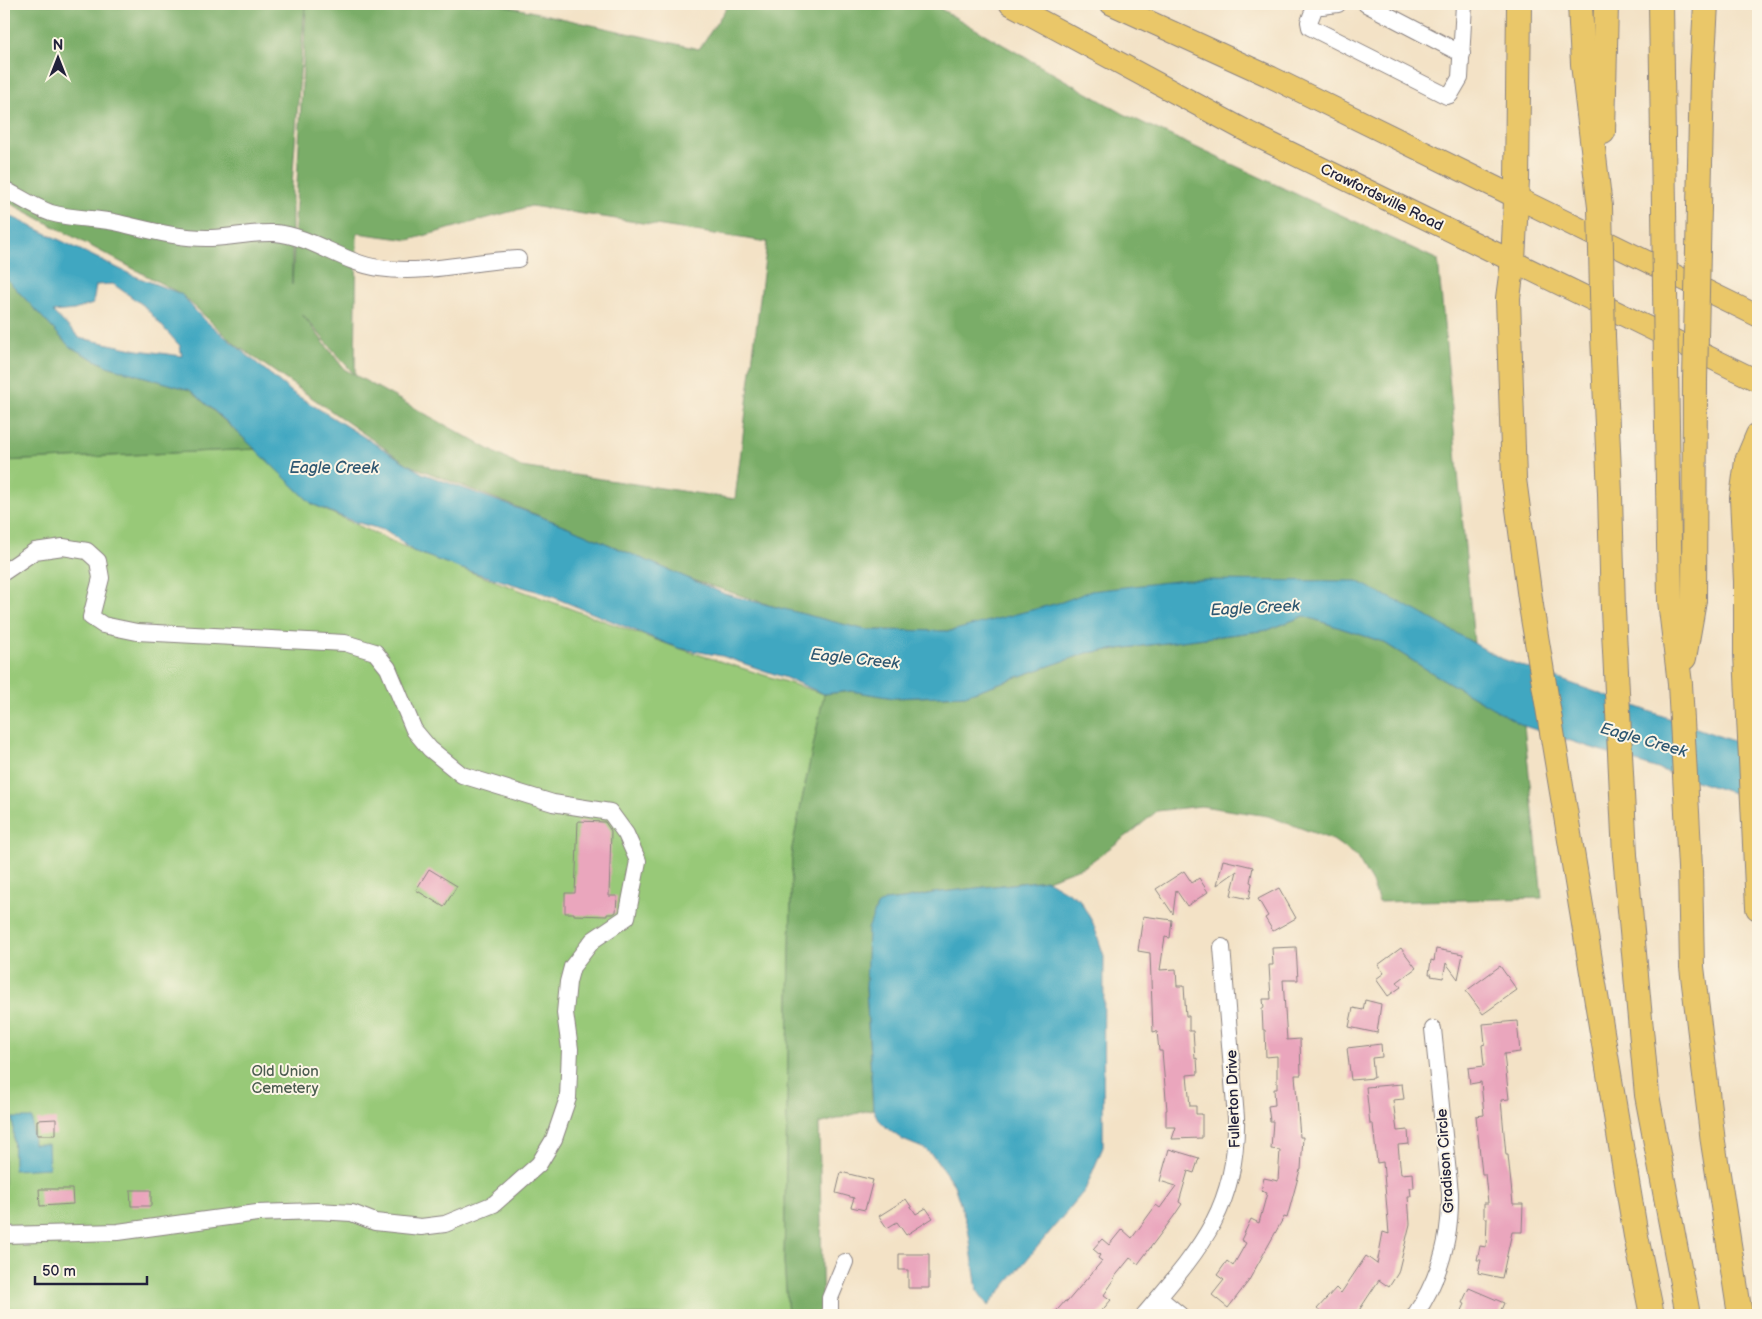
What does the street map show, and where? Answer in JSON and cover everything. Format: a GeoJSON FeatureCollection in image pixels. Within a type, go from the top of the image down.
{"type":"FeatureCollection","features":[{"type":"Feature","properties":{"kind":"highway"},"geometry":{"type":"LineString","coordinates":[[1519,4],[1516,197],[1513,261],[1508,298],[1514,479],[1531,606],[1636,1236],[1652,1315]]}},
{"type":"Feature","properties":{"kind":"highway"},"geometry":{"type":"LineString","coordinates":[[1580,4],[1583,64],[1600,206]]}},
{"type":"Feature","properties":{"kind":"highway"},"geometry":{"type":"LineString","coordinates":[[1606,4],[1600,206],[1613,610],[1625,855],[1647,1095],[1688,1315]]}},
{"type":"Feature","properties":{"kind":"highway"},"geometry":{"type":"LineString","coordinates":[[1661,4],[1670,600],[1680,684],[1690,867],[1692,967],[1713,1142],[1740,1315]]}},
{"type":"Feature","properties":{"kind":"highway"},"geometry":{"type":"LineString","coordinates":[[1680,684],[1694,600],[1695,380],[1706,4]]}},
{"type":"Feature","properties":{"kind":"highway"},"geometry":{"type":"LineString","coordinates":[[1758,436],[1747,461],[1742,498],[1746,581],[1746,654],[1758,908]]}},
{"type":"Feature","properties":{"kind":"main road","name":"Crawfordsville Road"},"geometry":{"type":"LineString","coordinates":[[1010,4],[1248,132],[1758,380]]}},
{"type":"Feature","properties":{"kind":"main road"},"geometry":{"type":"LineString","coordinates":[[1111,4],[1271,77],[1758,316]]}},
{"type":"Feature","properties":{"kind":"street"},"geometry":{"type":"LineString","coordinates":[[1338,4],[1332,6],[1315,4],[1309,22],[1310,27],[1446,96],[1450,95],[1459,82],[1464,4]]}},
{"type":"Feature","properties":{"kind":"street"},"geometry":{"type":"LineString","coordinates":[[1366,4],[1462,54]]}},
{"type":"Feature","properties":{"kind":"street"},"geometry":{"type":"LineString","coordinates":[[4,188],[51,213],[116,222],[185,237],[212,238],[242,234],[276,233],[293,237],[377,268],[416,271],[518,259]]}},
{"type":"Feature","properties":{"kind":"street"},"geometry":{"type":"LineString","coordinates":[[4,572],[35,551],[63,547],[87,551],[98,561],[101,578],[91,617],[103,626],[137,632],[345,643],[375,652],[388,668],[414,730],[430,749],[462,775],[554,802],[610,812],[626,834],[638,861],[627,917],[593,940],[572,967],[568,982],[565,1013],[570,1049],[568,1098],[554,1139],[539,1164],[494,1204],[445,1224],[421,1227],[375,1222],[352,1213],[317,1211],[257,1213],[118,1232],[4,1235]]}},
{"type":"Feature","properties":{"kind":"street","name":"Fullerton Drive"},"geometry":{"type":"LineString","coordinates":[[1144,1315],[1206,1237],[1222,1205],[1233,1166],[1236,1145],[1236,1118],[1222,947]]}},
{"type":"Feature","properties":{"kind":"street","name":"Gradison Circle"},"geometry":{"type":"LineString","coordinates":[[1415,1315],[1429,1294],[1440,1268],[1447,1241],[1450,1213],[1450,1192],[1433,1030]]}},
{"type":"Feature","properties":{"kind":"street"},"geometry":{"type":"LineString","coordinates":[[830,1315],[830,1298],[845,1262]]}},
{"type":"Feature","properties":{"kind":"street"},"geometry":{"type":"LineString","coordinates":[[1159,1298],[1180,1315]]}},
{"type":"Feature","properties":{"kind":"green space"},"geometry":{"type":"Polygon","coordinates":[[[4,4],[305,4],[292,185],[292,285],[306,4],[498,4],[699,49],[729,4],[932,4],[1124,114],[1438,260],[1474,643],[1356,581],[951,631],[866,630],[779,608],[690,579],[568,527],[409,465],[236,345],[181,294],[4,200],[4,4]],[[531,206],[409,240],[357,233],[355,375],[521,467],[735,499],[767,242],[531,206]],[[302,314],[344,369],[353,374],[353,373],[302,314]]]}},
{"type":"Feature","properties":{"kind":"green space"},"geometry":{"type":"Polygon","coordinates":[[[4,276],[70,347],[107,366],[190,390],[256,449],[4,461],[4,276]]]}},
{"type":"Feature","properties":{"kind":"green space","name":"Old Union Cemetery"},"geometry":{"type":"Polygon","coordinates":[[[256,449],[312,504],[413,551],[678,648],[824,694],[792,848],[784,1262],[788,1315],[4,1315],[4,461],[256,449]]]}},
{"type":"Feature","properties":{"kind":"green space"},"geometry":{"type":"Polygon","coordinates":[[[1304,616],[1383,642],[1524,726],[1542,898],[1379,902],[1372,883],[1356,856],[1333,840],[1268,816],[1201,806],[1157,811],[1132,832],[1085,866],[1047,880],[933,893],[884,901],[866,987],[873,1109],[819,1124],[823,1315],[788,1315],[784,1262],[792,848],[824,694],[851,691],[894,698],[965,695],[1087,653],[1268,630],[1304,616]]]}},
{"type":"Feature","properties":{"kind":"water","name":"Eagle Creek"},"geometry":{"type":"Polygon","coordinates":[[[4,213],[132,275],[181,294],[201,317],[293,393],[422,473],[568,527],[725,594],[866,630],[951,631],[1062,602],[1091,591],[1184,580],[1356,581],[1417,611],[1500,658],[1758,750],[1758,801],[1524,726],[1383,642],[1304,616],[1268,630],[1087,653],[965,695],[894,698],[851,691],[824,694],[786,678],[722,656],[678,648],[543,593],[459,568],[413,551],[387,531],[352,521],[312,504],[228,423],[190,390],[107,366],[70,347],[4,276],[4,213]],[[113,284],[96,285],[93,304],[74,310],[53,312],[80,338],[138,350],[182,356],[180,346],[143,305],[113,284]]]}},
{"type":"Feature","properties":{"kind":"water"},"geometry":{"type":"Polygon","coordinates":[[[1047,880],[1079,899],[1093,923],[1104,956],[1103,1147],[1085,1190],[988,1306],[977,1290],[968,1228],[954,1185],[935,1158],[925,1149],[903,1140],[889,1130],[878,1119],[873,1109],[866,987],[868,929],[877,906],[884,901],[933,893],[1047,880]]]}},
{"type":"Feature","properties":{"kind":"water"},"geometry":{"type":"Polygon","coordinates":[[[13,1118],[32,1118],[33,1144],[48,1144],[49,1168],[14,1170],[13,1118]]]}},
{"type":"Feature","properties":{"kind":"building"},"geometry":{"type":"Polygon","coordinates":[[[578,821],[605,822],[611,831],[609,896],[617,896],[616,912],[613,914],[607,914],[607,916],[565,913],[565,893],[575,893],[578,821]]]}},
{"type":"Feature","properties":{"kind":"building"},"geometry":{"type":"Polygon","coordinates":[[[1223,860],[1253,867],[1249,899],[1231,895],[1237,871],[1217,885],[1223,860]]]}},
{"type":"Feature","properties":{"kind":"building"},"geometry":{"type":"Polygon","coordinates":[[[429,869],[457,886],[444,907],[416,890],[429,869]]]}},
{"type":"Feature","properties":{"kind":"building"},"geometry":{"type":"Polygon","coordinates":[[[1184,871],[1192,883],[1199,878],[1208,892],[1187,906],[1176,890],[1173,914],[1156,889],[1184,871]]]}},
{"type":"Feature","properties":{"kind":"building"},"geometry":{"type":"Polygon","coordinates":[[[1279,888],[1296,918],[1273,931],[1265,918],[1268,916],[1258,899],[1279,888]]]}},
{"type":"Feature","properties":{"kind":"building"},"geometry":{"type":"Polygon","coordinates":[[[1143,916],[1172,920],[1170,938],[1165,937],[1160,970],[1176,969],[1177,986],[1184,986],[1186,1016],[1189,1016],[1189,1031],[1193,1031],[1198,1074],[1187,1075],[1190,1106],[1196,1106],[1196,1114],[1202,1114],[1202,1138],[1172,1139],[1176,1127],[1166,1127],[1167,1110],[1162,1051],[1159,1051],[1157,1031],[1153,1032],[1150,953],[1138,951],[1143,916]]]}},
{"type":"Feature","properties":{"kind":"building"},"geometry":{"type":"Polygon","coordinates":[[[1296,947],[1298,980],[1283,980],[1287,1040],[1300,1039],[1301,1075],[1295,1075],[1300,1137],[1303,1137],[1301,1170],[1287,1218],[1284,1217],[1248,1282],[1228,1308],[1212,1295],[1224,1280],[1217,1275],[1227,1261],[1233,1266],[1246,1243],[1241,1240],[1251,1219],[1259,1223],[1267,1193],[1261,1191],[1264,1178],[1278,1181],[1280,1150],[1271,1149],[1273,1121],[1270,1121],[1268,1106],[1275,1105],[1274,1089],[1277,1089],[1277,1056],[1266,1057],[1262,1008],[1264,1008],[1263,999],[1271,999],[1269,965],[1273,965],[1272,948],[1296,947]]]}},
{"type":"Feature","properties":{"kind":"building"},"geometry":{"type":"Polygon","coordinates":[[[1401,948],[1416,968],[1397,982],[1401,987],[1388,996],[1376,979],[1384,973],[1378,965],[1401,948]]]}},
{"type":"Feature","properties":{"kind":"building"},"geometry":{"type":"Polygon","coordinates":[[[1436,949],[1463,954],[1458,979],[1446,963],[1443,978],[1429,974],[1431,960],[1434,961],[1436,949]]]}},
{"type":"Feature","properties":{"kind":"building"},"geometry":{"type":"Polygon","coordinates":[[[1500,966],[1517,990],[1483,1014],[1466,991],[1500,966]]]}},
{"type":"Feature","properties":{"kind":"building"},"geometry":{"type":"Polygon","coordinates":[[[1365,1000],[1381,1004],[1377,1033],[1349,1027],[1353,1008],[1363,1010],[1365,1000]]]}},
{"type":"Feature","properties":{"kind":"building"},"geometry":{"type":"Polygon","coordinates":[[[1517,1021],[1520,1052],[1504,1054],[1509,1099],[1501,1100],[1513,1204],[1523,1204],[1522,1232],[1512,1232],[1502,1278],[1478,1273],[1481,1260],[1477,1260],[1480,1246],[1486,1247],[1487,1218],[1484,1218],[1484,1203],[1488,1203],[1485,1174],[1482,1174],[1476,1116],[1484,1115],[1481,1082],[1470,1084],[1468,1068],[1484,1066],[1482,1045],[1485,1044],[1483,1024],[1517,1021]]]}},
{"type":"Feature","properties":{"kind":"building"},"geometry":{"type":"Polygon","coordinates":[[[1381,1044],[1382,1057],[1372,1058],[1374,1078],[1351,1080],[1347,1048],[1381,1044]]]}},
{"type":"Feature","properties":{"kind":"building"},"geometry":{"type":"Polygon","coordinates":[[[1402,1084],[1404,1099],[1393,1100],[1397,1131],[1408,1130],[1409,1144],[1398,1145],[1401,1174],[1413,1173],[1414,1188],[1410,1188],[1411,1196],[1408,1196],[1410,1224],[1398,1273],[1389,1287],[1379,1280],[1356,1315],[1324,1315],[1317,1309],[1336,1288],[1341,1293],[1366,1256],[1377,1264],[1383,1232],[1389,1234],[1383,1162],[1377,1163],[1373,1124],[1370,1124],[1366,1087],[1402,1084]]]}},
{"type":"Feature","properties":{"kind":"building"},"geometry":{"type":"Polygon","coordinates":[[[56,1119],[56,1135],[37,1135],[37,1120],[56,1119]]]}},
{"type":"Feature","properties":{"kind":"building"},"geometry":{"type":"Polygon","coordinates":[[[1169,1149],[1199,1158],[1194,1173],[1188,1171],[1179,1202],[1182,1204],[1174,1216],[1138,1264],[1130,1258],[1113,1279],[1104,1295],[1111,1300],[1098,1315],[1053,1315],[1065,1301],[1067,1302],[1102,1261],[1098,1258],[1100,1255],[1093,1249],[1102,1239],[1109,1245],[1122,1229],[1132,1238],[1156,1205],[1160,1208],[1176,1186],[1160,1181],[1169,1149]]]}},
{"type":"Feature","properties":{"kind":"building"},"geometry":{"type":"Polygon","coordinates":[[[841,1172],[873,1180],[865,1210],[851,1207],[854,1198],[836,1193],[841,1172]]]}},
{"type":"Feature","properties":{"kind":"building"},"geometry":{"type":"Polygon","coordinates":[[[39,1189],[72,1189],[73,1204],[40,1206],[39,1189]]]}},
{"type":"Feature","properties":{"kind":"building"},"geometry":{"type":"Polygon","coordinates":[[[130,1190],[151,1190],[151,1206],[131,1206],[130,1190]]]}},
{"type":"Feature","properties":{"kind":"building"},"geometry":{"type":"Polygon","coordinates":[[[906,1199],[916,1214],[926,1208],[933,1218],[906,1235],[897,1222],[887,1228],[879,1216],[906,1199]]]}},
{"type":"Feature","properties":{"kind":"building"},"geometry":{"type":"Polygon","coordinates":[[[899,1254],[929,1254],[929,1288],[908,1288],[908,1270],[899,1270],[899,1254]]]}},
{"type":"Feature","properties":{"kind":"building"},"geometry":{"type":"Polygon","coordinates":[[[1469,1288],[1504,1303],[1499,1315],[1460,1315],[1465,1304],[1462,1303],[1469,1288]]]}}]}
